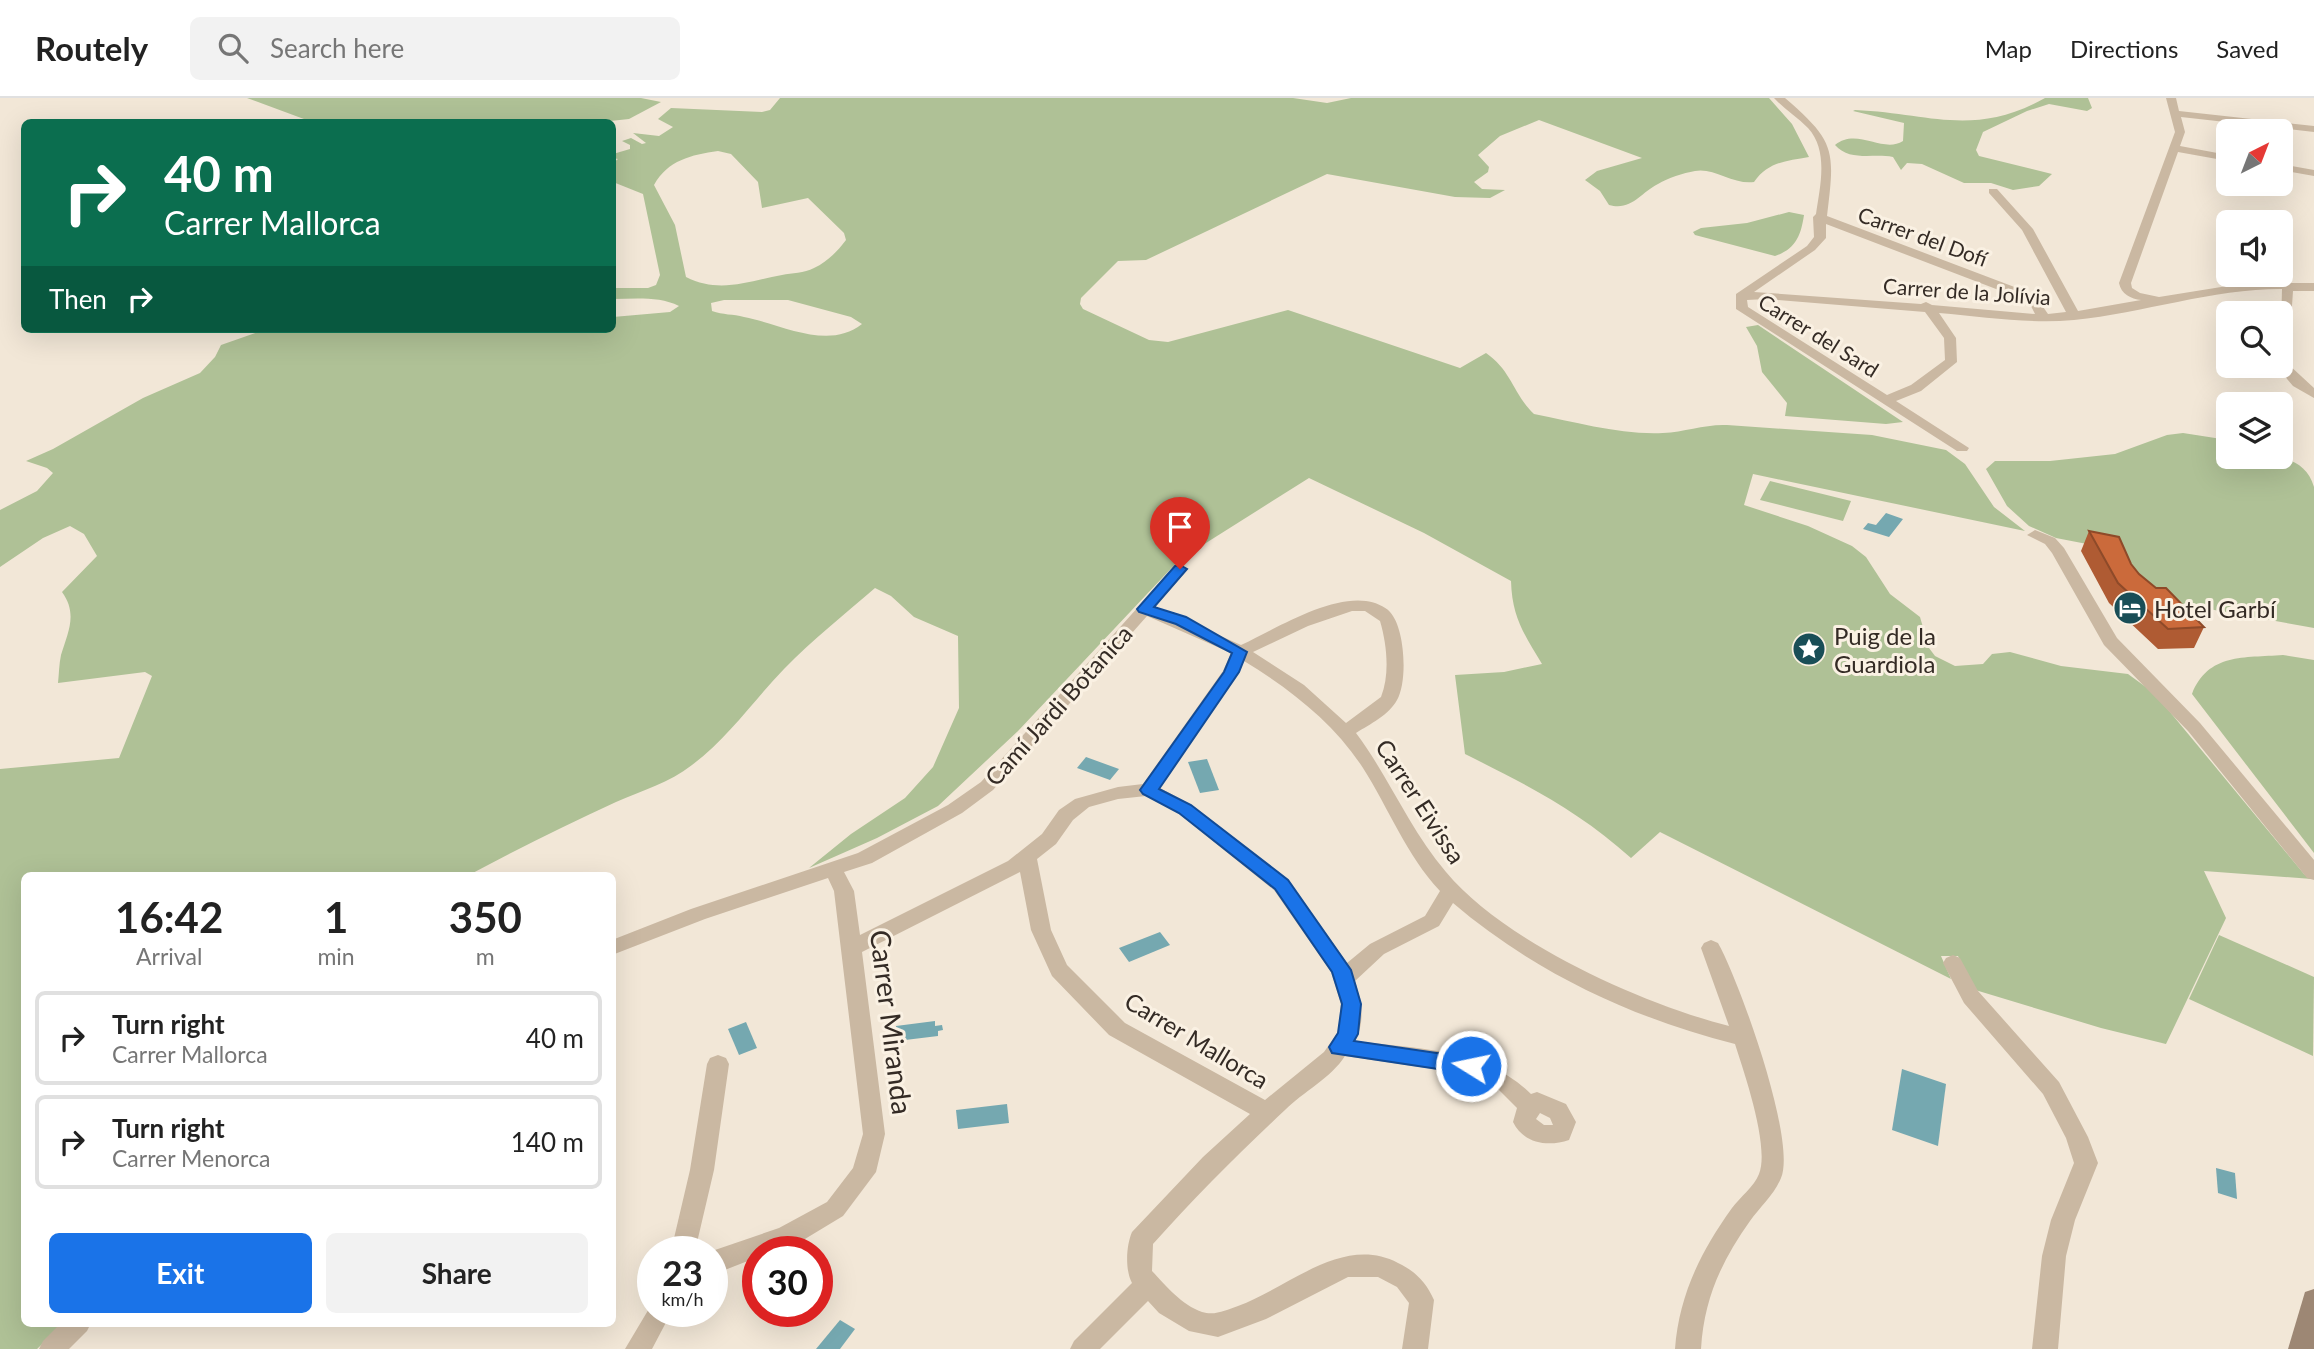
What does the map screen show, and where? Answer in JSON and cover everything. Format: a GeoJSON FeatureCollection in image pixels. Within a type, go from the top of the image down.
{"type":"FeatureCollection","features":[{"type":"Feature","properties":{"kind":"street","name":"Carrer del Sard"},"geometry":{"type":"LineString","coordinates":[[1779,98],[1818,135],[1824,148],[1828,164],[1819,217],[1820,238],[1811,248],[1740,298],[1742,309],[1962,448]]}},
{"type":"Feature","properties":{"kind":"street"},"geometry":{"type":"LineString","coordinates":[[2112,310],[2123,299],[2127,274],[2180,132],[2171,98]]}},
{"type":"Feature","properties":{"kind":"street"},"geometry":{"type":"LineString","coordinates":[[2175,113],[2314,129]]}},
{"type":"Feature","properties":{"kind":"street"},"geometry":{"type":"LineString","coordinates":[[2174,148],[2216,156]]}},
{"type":"Feature","properties":{"kind":"street"},"geometry":{"type":"LineString","coordinates":[[2293,169],[2314,173]]}},
{"type":"Feature","properties":{"kind":"street"},"geometry":{"type":"LineString","coordinates":[[1993,191],[2027,229],[2074,316]]}},
{"type":"Feature","properties":{"kind":"street","name":"Carrer del Dofí"},"geometry":{"type":"LineString","coordinates":[[1819,217],[2021,294],[2035,304],[2042,313],[2042,318]]}},
{"type":"Feature","properties":{"kind":"street","name":"Carrer de la Jolívia"},"geometry":{"type":"LineString","coordinates":[[1740,298],[1766,295],[1926,306],[2042,318],[2074,316],[2157,299],[2259,286],[2290,291]]}},
{"type":"Feature","properties":{"kind":"street"},"geometry":{"type":"LineString","coordinates":[[2314,287],[2290,291],[2282,365],[2298,383],[2314,394]]}},
{"type":"Feature","properties":{"kind":"street"},"geometry":{"type":"LineString","coordinates":[[2126,289],[2136,296],[2157,299]]}},
{"type":"Feature","properties":{"kind":"street"},"geometry":{"type":"LineString","coordinates":[[1885,400],[1916,388],[1951,362],[1955,348],[1948,330],[1926,306]]}},
{"type":"Feature","properties":{"kind":"street"},"geometry":{"type":"LineString","coordinates":[[2035,534],[2050,541],[2059,551],[2110,641],[2194,727],[2314,873]]}},
{"type":"Feature","properties":{"kind":"street","name":"Camí Jardi Botanica"},"geometry":{"type":"LineString","coordinates":[[616,946],[698,914],[865,858],[955,809],[987,786],[1180,569]]}},
{"type":"Feature","properties":{"kind":"street"},"geometry":{"type":"LineString","coordinates":[[1149,790],[1231,672],[1240,652],[1337,608],[1366,606],[1384,615],[1391,633],[1394,659],[1389,699],[1346,732]]}},
{"type":"Feature","properties":{"kind":"street","name":"Carrer Eivissa"},"geometry":{"type":"LineString","coordinates":[[1144,609],[1181,621],[1270,668],[1338,721],[1367,760],[1427,861],[1451,890],[1556,965],[1668,1017],[1744,1038]]}},
{"type":"Feature","properties":{"kind":"street"},"geometry":{"type":"LineString","coordinates":[[850,948],[1015,866],[1049,839],[1066,815],[1082,803],[1118,793],[1149,790],[1185,809],[1282,884],[1341,970],[1352,1004],[1348,1034],[1332,1058],[1267,1112],[1211,1164],[1141,1240],[1140,1275],[1168,1305],[1198,1323],[1218,1325],[1256,1311],[1346,1266],[1381,1266],[1406,1279],[1422,1300],[1415,1349]]}},
{"type":"Feature","properties":{"kind":"street","name":"Carrer Mallorca"},"geometry":{"type":"LineString","coordinates":[[1027,857],[1041,930],[1059,970],[1116,1029],[1267,1112]]}},
{"type":"Feature","properties":{"kind":"street","name":"Carrer Miranda"},"geometry":{"type":"LineString","coordinates":[[728,1255],[786,1237],[835,1209],[864,1172],[874,1134],[844,891],[832,867]]}},
{"type":"Feature","properties":{"kind":"street"},"geometry":{"type":"LineString","coordinates":[[1344,978],[1377,949],[1432,921],[1451,890]]}},
{"type":"Feature","properties":{"kind":"street"},"geometry":{"type":"LineString","coordinates":[[1688,1349],[1688,1318],[1710,1258],[1771,1174],[1770,1135],[1744,1038],[1711,948]]}},
{"type":"Feature","properties":{"kind":"street"},"geometry":{"type":"LineString","coordinates":[[1953,962],[1971,997],[2051,1088],[2077,1137],[2085,1163],[2063,1220],[2054,1256],[2045,1349]]}},
{"type":"Feature","properties":{"kind":"street"},"geometry":{"type":"LineString","coordinates":[[1339,1047],[1471,1066],[1506,1083],[1530,1107]]}},
{"type":"Feature","properties":{"kind":"street"},"geometry":{"type":"LineString","coordinates":[[687,1236],[702,1170],[718,1065]]}},
{"type":"Feature","properties":{"kind":"street"},"geometry":{"type":"LineString","coordinates":[[1083,1349],[1148,1284]]}},
{"type":"Feature","properties":{"kind":"street"},"geometry":{"type":"LineString","coordinates":[[2301,1349],[2314,1300]]}},
{"type":"Feature","properties":{"kind":"street"},"geometry":{"type":"LineString","coordinates":[[52,1349],[74,1327]]}},
{"type":"Feature","properties":{"kind":"street"},"geometry":{"type":"LineString","coordinates":[[638,1349],[651,1327]]}},
{"type":"Feature","properties":{"kind":"green space"},"geometry":{"type":"Polygon","coordinates":[[[247,98],[641,98],[661,102],[629,119],[616,120],[304,119],[247,98]]]}},
{"type":"Feature","properties":{"kind":"green space"},"geometry":{"type":"Polygon","coordinates":[[[780,98],[1293,98],[1327,103],[1351,98],[1769,98],[1792,124],[1809,157],[1771,166],[1754,182],[1739,181],[1709,171],[1695,171],[1662,182],[1624,206],[1609,205],[1600,191],[1585,180],[1597,171],[1642,158],[1539,120],[1500,136],[1478,155],[1489,167],[1488,172],[1474,182],[1482,189],[1505,190],[1490,198],[1455,197],[1327,174],[1146,260],[1118,261],[1081,298],[1080,304],[1083,309],[1149,340],[1168,342],[1288,310],[1460,368],[1486,353],[1502,367],[1521,399],[1534,414],[1598,427],[1663,433],[1727,425],[1872,435],[1946,450],[1965,464],[1994,507],[2025,531],[1753,474],[1744,505],[1808,526],[1852,546],[1866,557],[1890,594],[1920,617],[1929,648],[1935,656],[1955,666],[1983,664],[1992,654],[2010,652],[2061,666],[2128,674],[2150,690],[2170,712],[2304,874],[2312,879],[2204,871],[2226,918],[2166,1044],[2101,1028],[1972,989],[1958,956],[1941,956],[1951,979],[1660,832],[1631,858],[1572,812],[1465,754],[1455,675],[1504,672],[1542,664],[1517,615],[1511,581],[1424,533],[1309,478],[1179,560],[1018,731],[938,806],[877,838],[809,868],[851,834],[905,798],[933,767],[959,708],[958,636],[914,617],[891,596],[875,588],[817,637],[717,743],[683,771],[560,828],[475,872],[21,872],[21,1327],[60,1327],[37,1349],[0,1349],[0,769],[119,758],[152,676],[145,672],[58,683],[60,658],[71,616],[62,592],[97,556],[84,534],[70,526],[43,538],[0,567],[0,510],[37,491],[53,473],[47,468],[26,461],[53,449],[143,398],[200,373],[215,357],[221,345],[256,333],[616,333],[616,317],[670,312],[679,306],[655,299],[616,299],[616,288],[648,288],[656,285],[660,275],[643,194],[616,183],[616,153],[630,149],[630,145],[622,141],[631,138],[642,144],[646,143],[633,133],[659,136],[673,127],[658,119],[671,108],[762,112],[770,110],[780,98]],[[718,151],[681,160],[666,170],[654,185],[675,225],[686,277],[711,285],[734,285],[802,272],[823,263],[846,240],[844,233],[808,198],[762,208],[758,182],[731,154],[718,151]],[[724,300],[711,303],[712,311],[804,333],[834,335],[849,332],[862,324],[851,317],[788,300],[724,300]]]}},
{"type":"Feature","properties":{"kind":"green space"},"geometry":{"type":"Polygon","coordinates":[[[2045,98],[2088,98],[2092,108],[2087,111],[2049,104],[2027,111],[1983,132],[1976,150],[1979,156],[2052,174],[2039,186],[2013,190],[1991,183],[1964,183],[1922,164],[1907,163],[1901,170],[1893,157],[1855,155],[1835,145],[1852,139],[1887,145],[1903,141],[1904,123],[1853,111],[1855,110],[1973,120],[2019,110],[2045,98]]]}},
{"type":"Feature","properties":{"kind":"green space"},"geometry":{"type":"Polygon","coordinates":[[[1789,212],[1804,215],[1801,229],[1793,245],[1775,256],[1695,235],[1693,232],[1701,228],[1747,223],[1789,212]]]}},
{"type":"Feature","properties":{"kind":"green space"},"geometry":{"type":"Polygon","coordinates":[[[1758,325],[1903,422],[1886,424],[1785,416],[1787,403],[1762,372],[1757,346],[1746,327],[1758,325]]]}},
{"type":"Feature","properties":{"kind":"green space"},"geometry":{"type":"Polygon","coordinates":[[[2183,433],[2216,438],[2216,469],[2293,469],[2293,462],[2308,475],[2314,487],[2314,628],[2181,604],[2151,590],[2118,550],[2056,538],[2029,526],[2007,506],[1986,469],[1995,461],[2050,461],[2115,454],[2167,435],[2183,433]]]}},
{"type":"Feature","properties":{"kind":"green space"},"geometry":{"type":"Polygon","coordinates":[[[1770,481],[1851,501],[1843,521],[1760,500],[1770,481]]]}},
{"type":"Feature","properties":{"kind":"green space"},"geometry":{"type":"Polygon","coordinates":[[[2283,655],[2314,660],[2314,853],[2192,694],[2207,671],[2218,664],[2241,658],[2283,655]]]}},
{"type":"Feature","properties":{"kind":"green space"},"geometry":{"type":"Polygon","coordinates":[[[2219,935],[2314,977],[2313,1056],[2189,999],[2219,935]]]}},
{"type":"Feature","properties":{"kind":"water"},"geometry":{"type":"Polygon","coordinates":[[[1886,513],[1903,519],[1889,537],[1863,529],[1868,523],[1876,525],[1886,513]]]}},
{"type":"Feature","properties":{"kind":"water"},"geometry":{"type":"Polygon","coordinates":[[[1086,757],[1119,769],[1110,780],[1077,768],[1086,757]]]}},
{"type":"Feature","properties":{"kind":"water"},"geometry":{"type":"Polygon","coordinates":[[[1207,759],[1219,790],[1200,793],[1188,762],[1207,759]]]}},
{"type":"Feature","properties":{"kind":"water"},"geometry":{"type":"Polygon","coordinates":[[[1160,932],[1170,945],[1129,962],[1119,948],[1160,932]]]}},
{"type":"Feature","properties":{"kind":"water"},"geometry":{"type":"Polygon","coordinates":[[[935,1021],[935,1026],[942,1025],[943,1030],[938,1031],[938,1036],[897,1041],[896,1026],[935,1021]]]}},
{"type":"Feature","properties":{"kind":"water"},"geometry":{"type":"Polygon","coordinates":[[[746,1022],[757,1048],[739,1055],[728,1029],[746,1022]]]}},
{"type":"Feature","properties":{"kind":"water"},"geometry":{"type":"Polygon","coordinates":[[[1902,1069],[1946,1084],[1938,1146],[1892,1130],[1902,1069]]]}},
{"type":"Feature","properties":{"kind":"water"},"geometry":{"type":"Polygon","coordinates":[[[1007,1104],[1009,1123],[958,1129],[956,1110],[1007,1104]]]}},
{"type":"Feature","properties":{"kind":"water"},"geometry":{"type":"Polygon","coordinates":[[[2216,1168],[2235,1173],[2237,1199],[2218,1193],[2216,1168]]]}},
{"type":"Feature","properties":{"kind":"water"},"geometry":{"type":"Polygon","coordinates":[[[840,1320],[855,1329],[840,1349],[816,1349],[840,1320]]]}},
{"type":"Feature","properties":{"kind":"building"},"geometry":{"type":"Polygon","coordinates":[[[2089,531],[2119,537],[2131,564],[2139,574],[2156,588],[2166,588],[2204,627],[2168,629],[2118,583],[2089,531]]]}},
{"type":"Feature","properties":{"kind":"place","name":"Hotel Garbí"},"geometry":{"type":"Point","coordinates":[2130,608]}},
{"type":"Feature","properties":{"kind":"place","name":"Puig de la Guardiola"},"geometry":{"type":"Point","coordinates":[1809,649]}},
{"type":"Feature","properties":{"kind":"route"},"geometry":{"type":"LineString","coordinates":[[1180,569],[1144,609],[1181,621],[1240,652],[1231,672],[1149,790],[1185,809],[1282,884],[1341,970],[1352,1004],[1348,1034],[1339,1047],[1471,1066]]}}]}
